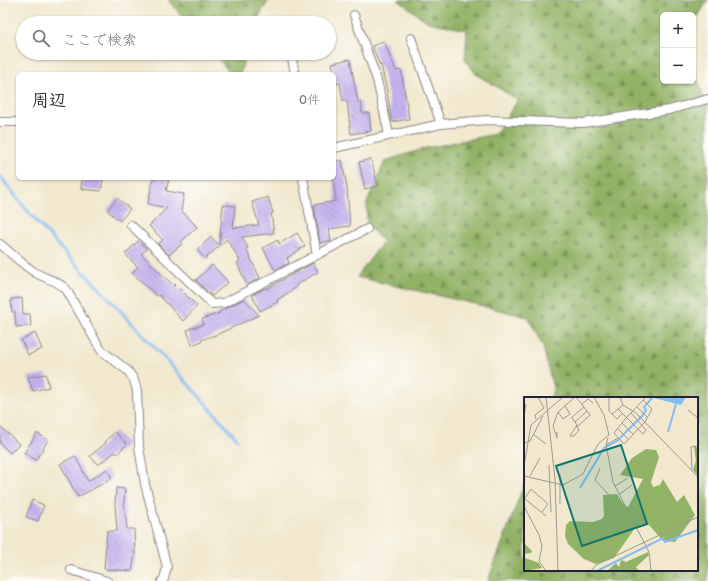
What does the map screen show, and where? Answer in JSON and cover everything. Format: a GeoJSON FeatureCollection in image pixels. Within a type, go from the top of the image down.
{"type":"FeatureCollection","features":[{"type":"Feature","properties":{"kind":"street"},"geometry":{"type":"LineString","coordinates":[[354,15],[377,80],[390,135]]}},
{"type":"Feature","properties":{"kind":"street"},"geometry":{"type":"LineString","coordinates":[[411,38],[441,124]]}},
{"type":"Feature","properties":{"kind":"street"},"geometry":{"type":"LineString","coordinates":[[292,60],[295,72]]}},
{"type":"Feature","properties":{"kind":"street"},"geometry":{"type":"LineString","coordinates":[[336,148],[441,124],[486,120],[583,123],[669,110],[708,99]]}},
{"type":"Feature","properties":{"kind":"street"},"geometry":{"type":"LineString","coordinates":[[0,122],[16,122]]}},
{"type":"Feature","properties":{"kind":"street"},"geometry":{"type":"LineString","coordinates":[[303,180],[317,255]]}},
{"type":"Feature","properties":{"kind":"street"},"geometry":{"type":"LineString","coordinates":[[131,225],[212,304],[224,303],[367,229]]}},
{"type":"Feature","properties":{"kind":"street"},"geometry":{"type":"LineString","coordinates":[[0,244],[37,274],[59,283],[66,290],[101,350],[128,371],[134,380],[137,391],[139,447],[145,484],[168,567],[162,581]]}},
{"type":"Feature","properties":{"kind":"street"},"geometry":{"type":"LineString","coordinates":[[71,570],[107,581]]}},
{"type":"Feature","properties":{"kind":"green space"},"geometry":{"type":"Polygon","coordinates":[[[168,0],[269,0],[259,16],[182,16],[168,0]]]}},
{"type":"Feature","properties":{"kind":"green space"},"geometry":{"type":"Polygon","coordinates":[[[398,0],[708,0],[696,19],[696,12],[660,12],[660,84],[696,84],[696,74],[704,99],[708,105],[708,581],[488,581],[524,485],[524,571],[698,571],[698,397],[551,397],[553,388],[543,347],[528,317],[357,277],[383,242],[367,224],[367,203],[385,161],[426,148],[495,134],[518,100],[476,74],[465,59],[467,30],[428,22],[398,0]]]}},
{"type":"Feature","properties":{"kind":"green space"},"geometry":{"type":"Polygon","coordinates":[[[219,60],[244,60],[241,72],[229,72],[219,60]]]}},
{"type":"Feature","properties":{"kind":"building"},"geometry":{"type":"Polygon","coordinates":[[[384,41],[396,71],[401,70],[409,119],[392,122],[381,65],[380,66],[372,46],[384,41]]]}},
{"type":"Feature","properties":{"kind":"building"},"geometry":{"type":"Polygon","coordinates":[[[350,59],[358,103],[361,102],[362,113],[369,113],[371,131],[351,134],[347,101],[343,101],[340,83],[337,84],[336,72],[334,72],[332,63],[350,59]]]}},
{"type":"Feature","properties":{"kind":"building"},"geometry":{"type":"Polygon","coordinates":[[[371,159],[378,186],[365,189],[359,162],[371,159]]]}},
{"type":"Feature","properties":{"kind":"building"},"geometry":{"type":"Polygon","coordinates":[[[342,160],[347,188],[350,226],[329,229],[331,241],[320,243],[314,205],[336,201],[333,180],[336,180],[336,162],[342,160]]]}},
{"type":"Feature","properties":{"kind":"building"},"geometry":{"type":"Polygon","coordinates":[[[82,180],[103,180],[101,191],[81,189],[82,180]]]}},
{"type":"Feature","properties":{"kind":"building"},"geometry":{"type":"Polygon","coordinates":[[[153,180],[169,180],[166,191],[184,194],[181,210],[197,227],[181,242],[182,244],[169,255],[158,244],[163,240],[149,226],[167,208],[148,204],[153,180]]]}},
{"type":"Feature","properties":{"kind":"building"},"geometry":{"type":"Polygon","coordinates":[[[268,197],[273,213],[271,214],[274,233],[242,237],[260,278],[247,285],[237,263],[240,261],[227,239],[205,259],[197,250],[211,237],[219,245],[223,205],[235,206],[233,228],[259,225],[252,202],[268,197]]]}},
{"type":"Feature","properties":{"kind":"building"},"geometry":{"type":"Polygon","coordinates":[[[117,198],[130,209],[120,221],[107,210],[117,198]]]}},
{"type":"Feature","properties":{"kind":"building"},"geometry":{"type":"Polygon","coordinates":[[[297,233],[305,246],[287,258],[289,263],[275,270],[263,248],[278,240],[279,244],[297,233]]]}},
{"type":"Feature","properties":{"kind":"building"},"geometry":{"type":"Polygon","coordinates":[[[138,241],[147,249],[141,254],[197,306],[183,321],[159,295],[157,296],[132,273],[138,267],[125,254],[138,241]]]}},
{"type":"Feature","properties":{"kind":"building"},"geometry":{"type":"Polygon","coordinates":[[[313,263],[318,272],[296,285],[297,287],[277,300],[278,302],[260,311],[252,295],[313,263]]]}},
{"type":"Feature","properties":{"kind":"building"},"geometry":{"type":"Polygon","coordinates":[[[212,265],[228,282],[212,296],[196,280],[212,265]]]}},
{"type":"Feature","properties":{"kind":"building"},"geometry":{"type":"Polygon","coordinates":[[[22,298],[23,314],[30,314],[31,326],[16,327],[15,312],[12,312],[11,299],[22,298]]]}},
{"type":"Feature","properties":{"kind":"building"},"geometry":{"type":"Polygon","coordinates":[[[244,299],[259,315],[192,345],[187,330],[204,324],[202,319],[220,313],[219,312],[244,299]]]}},
{"type":"Feature","properties":{"kind":"building"},"geometry":{"type":"Polygon","coordinates":[[[35,333],[42,349],[28,355],[21,340],[35,333]]]}},
{"type":"Feature","properties":{"kind":"building"},"geometry":{"type":"Polygon","coordinates":[[[46,374],[49,387],[33,391],[28,377],[46,374]]]}},
{"type":"Feature","properties":{"kind":"building"},"geometry":{"type":"Polygon","coordinates":[[[0,426],[19,444],[10,453],[0,443],[0,426]]]}},
{"type":"Feature","properties":{"kind":"building"},"geometry":{"type":"Polygon","coordinates":[[[115,432],[127,444],[117,454],[115,452],[98,465],[90,456],[106,443],[105,441],[115,432]]]}},
{"type":"Feature","properties":{"kind":"building"},"geometry":{"type":"Polygon","coordinates":[[[37,433],[48,440],[36,460],[24,453],[37,433]]]}},
{"type":"Feature","properties":{"kind":"building"},"geometry":{"type":"Polygon","coordinates":[[[75,456],[88,481],[107,469],[111,479],[78,497],[60,464],[75,456]]]}},
{"type":"Feature","properties":{"kind":"building"},"geometry":{"type":"Polygon","coordinates":[[[116,488],[125,489],[124,501],[127,529],[134,529],[135,554],[132,571],[104,569],[107,531],[117,531],[115,504],[116,488]]]}},
{"type":"Feature","properties":{"kind":"building"},"geometry":{"type":"Polygon","coordinates":[[[32,500],[44,505],[38,521],[26,517],[32,500]]]}},
{"type":"Feature","properties":{"kind":"waterway"},"geometry":{"type":"LineString","coordinates":[[0,176],[23,206],[48,234],[170,364],[237,439]]}}]}
